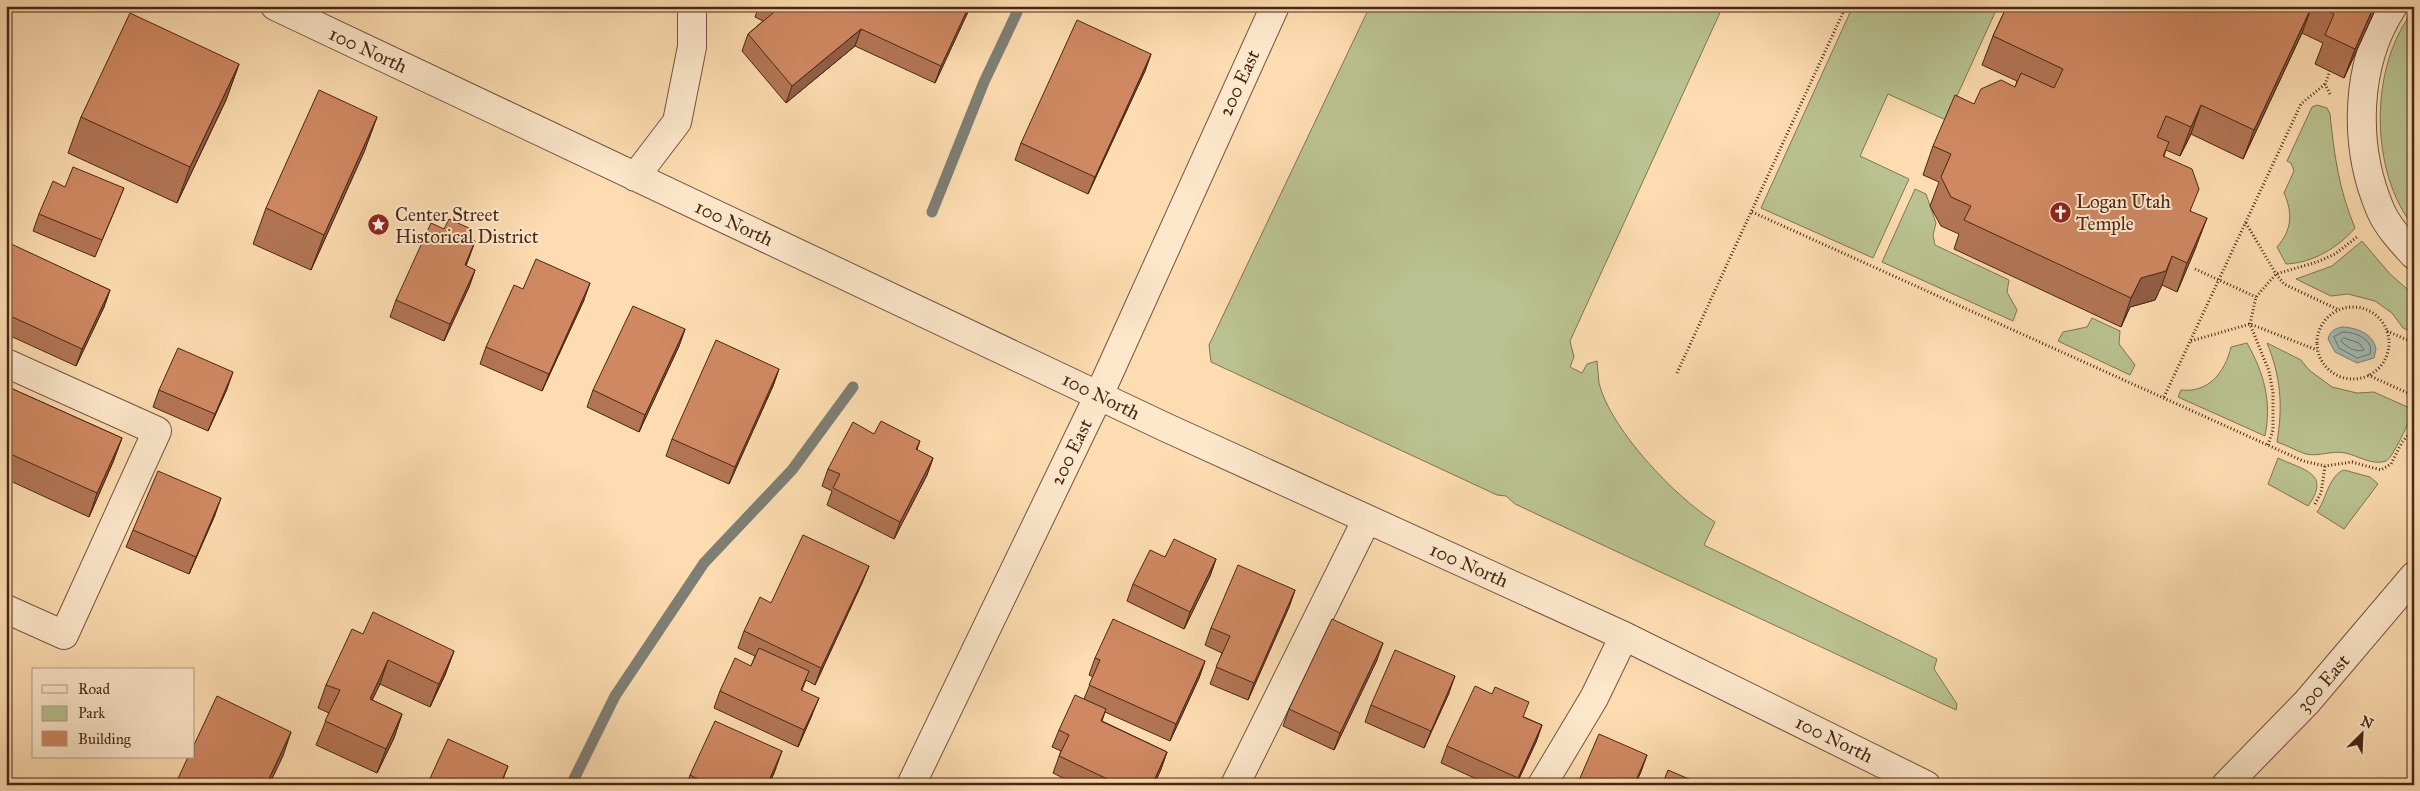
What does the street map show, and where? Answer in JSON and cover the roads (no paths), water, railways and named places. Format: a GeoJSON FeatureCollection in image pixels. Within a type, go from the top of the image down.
{"type":"FeatureCollection","features":[{"type":"Feature","properties":{"kind":"street","name":"100 North"},"geometry":{"type":"LineString","coordinates":[[275,6],[1099,395],[1624,636],[1926,785]]}},
{"type":"Feature","properties":{"kind":"street"},"geometry":{"type":"LineString","coordinates":[[634,177],[677,122],[692,47],[692,6]]}},
{"type":"Feature","properties":{"kind":"street","name":"200 East"},"geometry":{"type":"LineString","coordinates":[[911,785],[1099,395],[1275,6]]}},
{"type":"Feature","properties":{"kind":"street"},"geometry":{"type":"LineString","coordinates":[[2393,6],[2375,40],[2367,63],[2363,88],[2364,138],[2368,164],[2380,209],[2391,227],[2414,255]]}},
{"type":"Feature","properties":{"kind":"street"},"geometry":{"type":"LineString","coordinates":[[6,363],[157,431],[64,635],[6,609]]}},
{"type":"Feature","properties":{"kind":"street"},"geometry":{"type":"LineString","coordinates":[[1235,785],[1367,519]]}},
{"type":"Feature","properties":{"kind":"street","name":"300 East"},"geometry":{"type":"LineString","coordinates":[[2226,785],[2307,702],[2414,576]]}},
{"type":"Feature","properties":{"kind":"street"},"geometry":{"type":"LineString","coordinates":[[1542,785],[1594,698],[1624,636]]}},
{"type":"Feature","properties":{"kind":"water"},"geometry":{"type":"Polygon","coordinates":[[[2343,327],[2359,330],[2372,339],[2376,349],[2374,358],[2357,363],[2335,352],[2328,339],[2333,330],[2343,327]]]}},
{"type":"Feature","properties":{"kind":"waterway"},"geometry":{"type":"LineString","coordinates":[[932,212],[984,82],[1020,6]]}},
{"type":"Feature","properties":{"kind":"waterway"},"geometry":{"type":"LineString","coordinates":[[571,785],[615,696],[704,563],[792,470],[853,387]]}},
{"type":"Feature","properties":{"kind":"place","name":"Logan Utah Temple"},"geometry":{"type":"Point","coordinates":[2060,212]}},
{"type":"Feature","properties":{"kind":"place","name":"Center Street Historical District"},"geometry":{"type":"Point","coordinates":[379,225]}}]}
